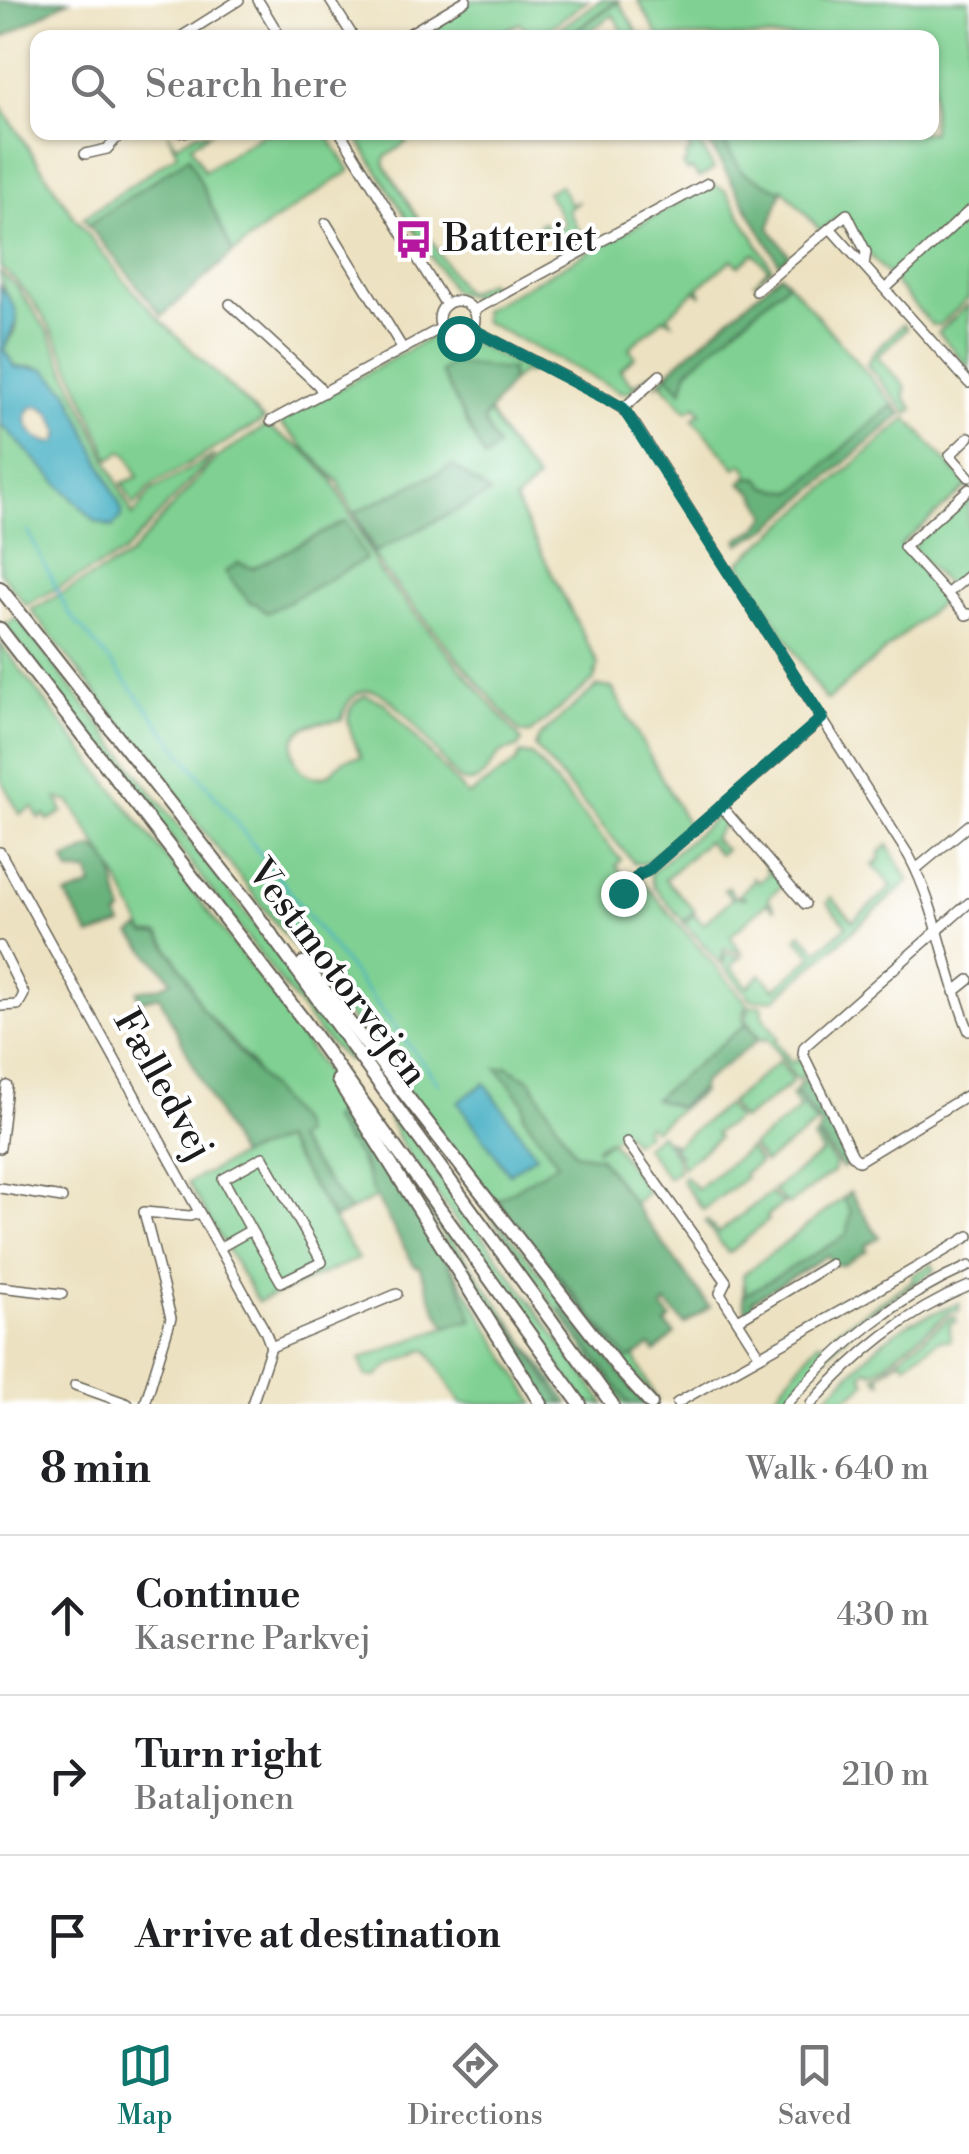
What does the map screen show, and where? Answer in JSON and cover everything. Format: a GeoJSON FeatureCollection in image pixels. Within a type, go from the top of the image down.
{"type":"FeatureCollection","features":[{"type":"Feature","properties":{"kind":"highway","name":"Vestmotorvejen"},"geometry":{"type":"LineString","coordinates":[[0,588],[250,904],[612,1404]]}},
{"type":"Feature","properties":{"kind":"highway","name":"Vestmotorvejen"},"geometry":{"type":"LineString","coordinates":[[0,629],[302,1018],[580,1404]]}},
{"type":"Feature","properties":{"kind":"highway"},"geometry":{"type":"LineString","coordinates":[[250,904],[276,928],[620,1370],[651,1404]]}},
{"type":"Feature","properties":{"kind":"highway"},"geometry":{"type":"LineString","coordinates":[[302,1018],[541,1404]]}},
{"type":"Feature","properties":{"kind":"street"},"geometry":{"type":"LineString","coordinates":[[191,30],[240,0]]}},
{"type":"Feature","properties":{"kind":"street"},"geometry":{"type":"LineString","coordinates":[[258,0],[276,30]]}},
{"type":"Feature","properties":{"kind":"street"},"geometry":{"type":"LineString","coordinates":[[330,0],[349,30]]}},
{"type":"Feature","properties":{"kind":"street"},"geometry":{"type":"LineString","coordinates":[[414,30],[452,4],[466,0]]}},
{"type":"Feature","properties":{"kind":"street"},"geometry":{"type":"LineString","coordinates":[[85,154],[107,149],[115,140]]}},
{"type":"Feature","properties":{"kind":"street"},"geometry":{"type":"LineString","coordinates":[[345,140],[446,305]]}},
{"type":"Feature","properties":{"kind":"street"},"geometry":{"type":"LineString","coordinates":[[472,310],[708,182]]}},
{"type":"Feature","properties":{"kind":"street"},"geometry":{"type":"LineString","coordinates":[[885,289],[969,210]]}},
{"type":"Feature","properties":{"kind":"street"},"geometry":{"type":"LineString","coordinates":[[756,291],[846,214],[866,252],[864,265]]}},
{"type":"Feature","properties":{"kind":"street"},"geometry":{"type":"LineString","coordinates":[[326,223],[403,349]]}},
{"type":"Feature","properties":{"kind":"street"},"geometry":{"type":"LineString","coordinates":[[830,228],[969,383]]}},
{"type":"Feature","properties":{"kind":"street"},"geometry":{"type":"LineString","coordinates":[[464,302],[472,310],[472,329],[459,338],[448,336],[438,318],[446,305],[464,302]]}},
{"type":"Feature","properties":{"kind":"street"},"geometry":{"type":"LineString","coordinates":[[230,304],[323,393]]}},
{"type":"Feature","properties":{"kind":"street"},"geometry":{"type":"LineString","coordinates":[[271,421],[441,328]]}},
{"type":"Feature","properties":{"kind":"street"},"geometry":{"type":"LineString","coordinates":[[472,329],[623,408],[916,869],[969,1030]]}},
{"type":"Feature","properties":{"kind":"street"},"geometry":{"type":"LineString","coordinates":[[623,408],[660,375]]}},
{"type":"Feature","properties":{"kind":"street"},"geometry":{"type":"LineString","coordinates":[[969,437],[950,454],[969,477]]}},
{"type":"Feature","properties":{"kind":"street"},"geometry":{"type":"LineString","coordinates":[[968,615],[904,547],[969,490]]}},
{"type":"Feature","properties":{"kind":"street"},"geometry":{"type":"LineString","coordinates":[[948,594],[969,574]]}},
{"type":"Feature","properties":{"kind":"street"},"geometry":{"type":"LineString","coordinates":[[623,893],[640,874],[822,718]]}},
{"type":"Feature","properties":{"kind":"street"},"geometry":{"type":"LineString","coordinates":[[720,806],[805,904]]}},
{"type":"Feature","properties":{"kind":"street"},"geometry":{"type":"LineString","coordinates":[[916,869],[969,824]]}},
{"type":"Feature","properties":{"kind":"street","name":"Fælledvej"},"geometry":{"type":"LineString","coordinates":[[0,852],[271,1346]]}},
{"type":"Feature","properties":{"kind":"street"},"geometry":{"type":"LineString","coordinates":[[969,903],[804,1047],[803,1054],[856,1160],[969,1094]]}},
{"type":"Feature","properties":{"kind":"street"},"geometry":{"type":"LineString","coordinates":[[0,946],[24,994],[18,1006],[0,1006]]}},
{"type":"Feature","properties":{"kind":"street"},"geometry":{"type":"LineString","coordinates":[[954,992],[969,980]]}},
{"type":"Feature","properties":{"kind":"street"},"geometry":{"type":"LineString","coordinates":[[0,1148],[7,1086]]}},
{"type":"Feature","properties":{"kind":"street"},"geometry":{"type":"LineString","coordinates":[[627,1142],[726,1281],[720,1293],[760,1356]]}},
{"type":"Feature","properties":{"kind":"street"},"geometry":{"type":"LineString","coordinates":[[263,1157],[322,1262],[281,1282],[251,1230],[223,1179],[263,1157]]}},
{"type":"Feature","properties":{"kind":"street"},"geometry":{"type":"LineString","coordinates":[[0,1188],[62,1198]]}},
{"type":"Feature","properties":{"kind":"street"},"geometry":{"type":"LineString","coordinates":[[145,1404],[170,1318],[144,1212],[190,1216],[199,1213]]}},
{"type":"Feature","properties":{"kind":"street"},"geometry":{"type":"LineString","coordinates":[[219,1248],[251,1230]]}},
{"type":"Feature","properties":{"kind":"street"},"geometry":{"type":"LineString","coordinates":[[677,1403],[969,1236]]}},
{"type":"Feature","properties":{"kind":"street"},"geometry":{"type":"LineString","coordinates":[[738,1320],[831,1264]]}},
{"type":"Feature","properties":{"kind":"street"},"geometry":{"type":"LineString","coordinates":[[786,1404],[846,1342],[878,1316],[908,1295],[969,1266]]}},
{"type":"Feature","properties":{"kind":"street"},"geometry":{"type":"LineString","coordinates":[[811,1404],[870,1344],[900,1322],[969,1286]]}},
{"type":"Feature","properties":{"kind":"street"},"geometry":{"type":"LineString","coordinates":[[0,1287],[62,1294]]}},
{"type":"Feature","properties":{"kind":"street"},"geometry":{"type":"LineString","coordinates":[[252,1404],[271,1346],[397,1294]]}},
{"type":"Feature","properties":{"kind":"street"},"geometry":{"type":"LineString","coordinates":[[75,1386],[128,1404]]}},
{"type":"Feature","properties":{"kind":"green space"},"geometry":{"type":"Polygon","coordinates":[[[0,0],[69,0],[0,39],[0,0]]]}},
{"type":"Feature","properties":{"kind":"green space"},"geometry":{"type":"Polygon","coordinates":[[[473,0],[588,0],[547,30],[526,30],[520,23],[506,30],[422,30],[473,0]]]}},
{"type":"Feature","properties":{"kind":"green space"},"geometry":{"type":"Polygon","coordinates":[[[601,0],[618,0],[575,30],[557,30],[601,0]]]}},
{"type":"Feature","properties":{"kind":"green space"},"geometry":{"type":"Polygon","coordinates":[[[638,0],[969,0],[969,298],[940,325],[932,325],[837,218],[821,231],[782,188],[758,210],[718,140],[939,140],[939,30],[655,30],[638,0]]]}},
{"type":"Feature","properties":{"kind":"green space"},"geometry":{"type":"Polygon","coordinates":[[[619,2],[636,30],[622,30],[613,15],[590,30],[578,30],[619,2]]]}},
{"type":"Feature","properties":{"kind":"green space"},"geometry":{"type":"Polygon","coordinates":[[[0,105],[74,217],[124,280],[264,420],[152,485],[134,506],[122,483],[138,477],[129,457],[122,451],[110,459],[52,330],[19,285],[0,267],[0,105]]]}},
{"type":"Feature","properties":{"kind":"green space"},"geometry":{"type":"Polygon","coordinates":[[[171,140],[176,145],[185,140],[199,140],[191,145],[204,171],[253,140],[330,140],[350,171],[233,253],[189,157],[88,225],[83,218],[177,154],[171,140]]]}},
{"type":"Feature","properties":{"kind":"green space"},"geometry":{"type":"Polygon","coordinates":[[[358,140],[406,140],[386,157],[384,164],[429,237],[423,241],[358,140]]]}},
{"type":"Feature","properties":{"kind":"green space"},"geometry":{"type":"Polygon","coordinates":[[[685,140],[698,140],[714,169],[699,178],[692,169],[687,171],[683,164],[691,151],[685,140]]]}},
{"type":"Feature","properties":{"kind":"green space"},"geometry":{"type":"Polygon","coordinates":[[[707,140],[723,140],[742,172],[782,191],[769,228],[789,255],[779,263],[707,140]]]}},
{"type":"Feature","properties":{"kind":"green space"},"geometry":{"type":"Polygon","coordinates":[[[189,157],[233,253],[162,316],[88,225],[189,157]]]}},
{"type":"Feature","properties":{"kind":"green space"},"geometry":{"type":"Polygon","coordinates":[[[712,184],[726,191],[772,268],[754,283],[768,269],[754,253],[738,266],[732,259],[699,287],[702,296],[696,290],[668,315],[672,322],[664,318],[629,348],[635,356],[620,370],[633,385],[652,373],[629,392],[621,392],[483,321],[483,310],[712,184]]]}},
{"type":"Feature","properties":{"kind":"green space"},"geometry":{"type":"Polygon","coordinates":[[[560,185],[571,205],[579,201],[568,210],[584,239],[591,236],[571,248],[564,235],[559,237],[556,232],[546,237],[539,224],[543,222],[550,233],[565,224],[547,192],[560,185]]]}},
{"type":"Feature","properties":{"kind":"green space"},"geometry":{"type":"Polygon","coordinates":[[[430,239],[462,290],[469,292],[487,282],[497,289],[476,299],[453,291],[423,244],[430,239]]]}},
{"type":"Feature","properties":{"kind":"green space"},"geometry":{"type":"Polygon","coordinates":[[[0,272],[18,288],[49,333],[133,516],[152,490],[214,455],[124,553],[26,605],[0,572],[0,423],[95,521],[112,527],[37,367],[15,367],[4,350],[17,320],[0,272]]]}},
{"type":"Feature","properties":{"kind":"green space"},"geometry":{"type":"Polygon","coordinates":[[[780,274],[788,282],[688,370],[682,391],[668,376],[672,368],[780,274]]]}},
{"type":"Feature","properties":{"kind":"green space"},"geometry":{"type":"Polygon","coordinates":[[[788,282],[902,414],[891,406],[794,492],[767,487],[759,478],[747,477],[749,472],[742,463],[736,468],[693,419],[701,412],[696,406],[687,411],[663,385],[665,380],[655,386],[672,368],[668,376],[688,370],[788,282]]]}},
{"type":"Feature","properties":{"kind":"green space"},"geometry":{"type":"Polygon","coordinates":[[[969,304],[969,368],[938,332],[969,304]]]}},
{"type":"Feature","properties":{"kind":"green space"},"geometry":{"type":"Polygon","coordinates":[[[903,324],[907,329],[877,357],[905,386],[905,398],[914,409],[908,414],[867,365],[872,354],[903,324]]]}},
{"type":"Feature","properties":{"kind":"green space"},"geometry":{"type":"Polygon","coordinates":[[[433,336],[447,345],[476,344],[532,373],[521,373],[511,382],[511,371],[483,420],[489,412],[537,480],[515,501],[598,664],[594,680],[529,734],[520,732],[384,571],[338,481],[279,422],[433,336]]]}},
{"type":"Feature","properties":{"kind":"green space"},"geometry":{"type":"Polygon","coordinates":[[[451,363],[511,370],[511,382],[483,420],[497,447],[485,459],[441,372],[451,363]]]}},
{"type":"Feature","properties":{"kind":"green space"},"geometry":{"type":"Polygon","coordinates":[[[891,406],[902,414],[769,528],[740,544],[738,539],[756,529],[768,515],[754,493],[741,483],[747,477],[759,478],[767,487],[794,492],[891,406]]]}},
{"type":"Feature","properties":{"kind":"green space"},"geometry":{"type":"Polygon","coordinates":[[[907,418],[968,486],[901,545],[947,597],[828,700],[739,563],[907,418]]]}},
{"type":"Feature","properties":{"kind":"green space"},"geometry":{"type":"Polygon","coordinates":[[[266,426],[305,451],[332,479],[380,572],[522,741],[517,748],[500,753],[479,779],[459,780],[395,705],[378,692],[364,691],[347,704],[342,720],[312,724],[297,735],[294,758],[303,771],[323,777],[345,760],[361,757],[348,723],[351,707],[366,695],[385,703],[468,796],[515,763],[521,754],[532,755],[621,860],[616,866],[625,876],[632,873],[612,892],[622,904],[641,880],[747,1003],[743,1018],[746,1024],[655,1099],[678,1107],[701,1089],[702,1092],[653,1130],[648,1124],[644,1128],[647,1133],[633,1142],[625,1132],[596,1147],[597,1150],[609,1141],[614,1144],[648,1192],[634,1204],[599,1157],[575,1154],[530,1080],[508,1067],[524,1103],[524,1116],[559,1163],[497,1201],[609,1340],[628,1359],[634,1356],[658,1402],[438,1131],[31,610],[128,557],[215,459],[266,426]]]}},
{"type":"Feature","properties":{"kind":"green space"},"geometry":{"type":"Polygon","coordinates":[[[453,466],[490,493],[375,552],[355,512],[453,466]]]}},
{"type":"Feature","properties":{"kind":"green space"},"geometry":{"type":"Polygon","coordinates":[[[969,495],[969,570],[947,586],[914,545],[969,495]]]}},
{"type":"Feature","properties":{"kind":"green space"},"geometry":{"type":"Polygon","coordinates":[[[346,521],[366,559],[267,613],[250,603],[225,572],[238,563],[253,568],[346,521]]]}},
{"type":"Feature","properties":{"kind":"green space"},"geometry":{"type":"Polygon","coordinates":[[[17,617],[334,1027],[348,1061],[321,1035],[4,625],[17,617]]]}},
{"type":"Feature","properties":{"kind":"green space"},"geometry":{"type":"Polygon","coordinates":[[[0,643],[280,1004],[426,1224],[535,1404],[461,1404],[427,1349],[390,1365],[376,1377],[366,1376],[360,1359],[472,1320],[437,1248],[384,1167],[368,1155],[348,1119],[339,1111],[331,1120],[353,1146],[376,1197],[350,1211],[294,1139],[251,1063],[201,1007],[185,973],[159,934],[145,934],[115,873],[70,802],[57,798],[63,812],[48,820],[45,815],[39,819],[33,807],[20,814],[0,778],[0,643]]]}},
{"type":"Feature","properties":{"kind":"green space"},"geometry":{"type":"Polygon","coordinates":[[[597,686],[612,688],[689,827],[645,864],[634,863],[535,747],[539,737],[597,686]]]}},
{"type":"Feature","properties":{"kind":"green space"},"geometry":{"type":"Polygon","coordinates":[[[721,813],[732,826],[725,822],[713,839],[725,849],[719,855],[707,841],[665,879],[695,911],[683,921],[653,886],[650,873],[721,813]]]}},
{"type":"Feature","properties":{"kind":"green space"},"geometry":{"type":"Polygon","coordinates":[[[888,845],[909,881],[775,999],[752,1000],[724,967],[725,953],[741,957],[732,964],[733,969],[748,987],[761,974],[775,989],[813,956],[797,938],[801,933],[818,951],[847,926],[827,903],[831,897],[853,921],[892,887],[873,865],[888,845]]]}},
{"type":"Feature","properties":{"kind":"green space"},"geometry":{"type":"Polygon","coordinates":[[[93,847],[112,869],[123,912],[118,917],[122,925],[90,936],[66,896],[92,886],[89,872],[70,872],[65,860],[93,847]]]}},
{"type":"Feature","properties":{"kind":"green space"},"geometry":{"type":"Polygon","coordinates":[[[767,865],[784,884],[768,898],[775,910],[767,903],[730,936],[742,953],[724,948],[721,964],[684,923],[694,914],[703,924],[732,899],[724,890],[728,887],[735,898],[746,898],[738,895],[754,881],[752,877],[759,882],[769,873],[767,865]]]}},
{"type":"Feature","properties":{"kind":"green space"},"geometry":{"type":"Polygon","coordinates":[[[141,928],[145,934],[159,934],[185,973],[201,1007],[299,1123],[302,1135],[295,1140],[350,1211],[334,1219],[283,1140],[239,1156],[159,996],[139,1001],[137,991],[160,987],[172,980],[131,934],[141,928]]]}},
{"type":"Feature","properties":{"kind":"green space"},"geometry":{"type":"Polygon","coordinates":[[[762,1005],[776,1041],[792,1063],[799,1057],[807,1073],[797,1080],[767,1038],[762,1041],[746,1020],[749,1006],[762,1005]]]}},
{"type":"Feature","properties":{"kind":"green space"},"geometry":{"type":"Polygon","coordinates":[[[746,1024],[758,1040],[702,1083],[701,1089],[678,1107],[654,1099],[746,1024]]]}},
{"type":"Feature","properties":{"kind":"green space"},"geometry":{"type":"Polygon","coordinates":[[[779,1061],[792,1078],[791,1084],[742,1120],[729,1103],[779,1061]]]}},
{"type":"Feature","properties":{"kind":"green space"},"geometry":{"type":"Polygon","coordinates":[[[508,1067],[530,1080],[575,1153],[599,1157],[710,1307],[685,1324],[666,1303],[663,1308],[671,1319],[666,1325],[675,1334],[655,1352],[651,1346],[628,1360],[497,1200],[558,1163],[524,1116],[524,1103],[497,1068],[508,1067]]]}},
{"type":"Feature","properties":{"kind":"green space"},"geometry":{"type":"Polygon","coordinates":[[[809,1076],[852,1162],[842,1168],[818,1134],[821,1126],[796,1091],[809,1076]]]}},
{"type":"Feature","properties":{"kind":"green space"},"geometry":{"type":"Polygon","coordinates":[[[794,1093],[817,1124],[764,1163],[752,1146],[800,1109],[791,1095],[794,1093]]]}},
{"type":"Feature","properties":{"kind":"green space"},"geometry":{"type":"Polygon","coordinates":[[[726,1105],[737,1119],[715,1133],[718,1138],[682,1168],[679,1155],[668,1140],[675,1145],[726,1105]]]}},
{"type":"Feature","properties":{"kind":"green space"},"geometry":{"type":"Polygon","coordinates":[[[342,1110],[364,1150],[384,1167],[446,1260],[473,1320],[447,1326],[442,1320],[419,1267],[414,1265],[372,1190],[362,1161],[331,1120],[342,1110]]]}},
{"type":"Feature","properties":{"kind":"green space"},"geometry":{"type":"Polygon","coordinates":[[[392,1114],[605,1404],[586,1404],[402,1145],[388,1117],[392,1114]]]}},
{"type":"Feature","properties":{"kind":"green space"},"geometry":{"type":"Polygon","coordinates":[[[660,1134],[676,1156],[678,1171],[668,1178],[644,1146],[660,1134]]]}},
{"type":"Feature","properties":{"kind":"green space"},"geometry":{"type":"Polygon","coordinates":[[[816,1136],[835,1164],[833,1172],[788,1205],[773,1190],[822,1153],[813,1139],[816,1136]]]}},
{"type":"Feature","properties":{"kind":"green space"},"geometry":{"type":"Polygon","coordinates":[[[283,1140],[358,1259],[258,1302],[188,1183],[239,1156],[283,1140]]]}},
{"type":"Feature","properties":{"kind":"green space"},"geometry":{"type":"Polygon","coordinates":[[[749,1148],[759,1163],[703,1210],[681,1180],[685,1176],[697,1189],[749,1148]]]}},
{"type":"Feature","properties":{"kind":"green space"},"geometry":{"type":"Polygon","coordinates":[[[457,1168],[583,1327],[565,1315],[629,1404],[623,1404],[457,1168]]]}},
{"type":"Feature","properties":{"kind":"green space"},"geometry":{"type":"Polygon","coordinates":[[[850,1192],[879,1237],[843,1265],[833,1264],[828,1255],[752,1301],[756,1308],[746,1311],[743,1300],[745,1284],[745,1295],[847,1235],[851,1212],[843,1198],[850,1192]]]}},
{"type":"Feature","properties":{"kind":"green space"},"geometry":{"type":"Polygon","coordinates":[[[770,1193],[783,1204],[728,1253],[705,1222],[718,1233],[770,1193]]]}},
{"type":"Feature","properties":{"kind":"green space"},"geometry":{"type":"Polygon","coordinates":[[[421,1195],[569,1404],[564,1404],[499,1313],[547,1404],[421,1195]]]}},
{"type":"Feature","properties":{"kind":"green space"},"geometry":{"type":"Polygon","coordinates":[[[843,1198],[851,1212],[847,1235],[744,1296],[743,1275],[843,1198]]]}},
{"type":"Feature","properties":{"kind":"green space"},"geometry":{"type":"Polygon","coordinates":[[[932,1264],[935,1270],[864,1317],[779,1404],[768,1404],[818,1342],[829,1343],[834,1332],[932,1264]]]}},
{"type":"Feature","properties":{"kind":"green space"},"geometry":{"type":"Polygon","coordinates":[[[960,1303],[959,1311],[950,1312],[879,1369],[867,1369],[862,1374],[866,1383],[855,1392],[839,1401],[819,1404],[883,1341],[911,1322],[960,1303]]]}},
{"type":"Feature","properties":{"kind":"green space"},"geometry":{"type":"Polygon","coordinates":[[[564,1305],[646,1404],[629,1404],[565,1315],[564,1305]]]}},
{"type":"Feature","properties":{"kind":"green space"},"geometry":{"type":"Polygon","coordinates":[[[498,1312],[513,1328],[564,1404],[550,1404],[498,1312]]]}},
{"type":"Feature","properties":{"kind":"green space"},"geometry":{"type":"Polygon","coordinates":[[[950,1317],[956,1317],[956,1322],[950,1323],[950,1340],[939,1340],[906,1364],[901,1359],[879,1375],[882,1383],[875,1377],[950,1317]]]}},
{"type":"Feature","properties":{"kind":"water"},"geometry":{"type":"Polygon","coordinates":[[[0,286],[16,312],[4,350],[15,367],[45,369],[68,391],[122,510],[121,518],[112,527],[95,521],[0,423],[0,286]],[[30,408],[26,416],[29,427],[40,439],[57,442],[60,434],[50,413],[30,408]]]}},
{"type":"Feature","properties":{"kind":"water"},"geometry":{"type":"Polygon","coordinates":[[[485,1083],[536,1155],[509,1174],[458,1102],[485,1083]]]}},
{"type":"Feature","properties":{"kind":"waterway"},"geometry":{"type":"LineString","coordinates":[[28,531],[68,612],[439,1084]]}},
{"type":"Feature","properties":{"kind":"place","name":"Batteriet"},"geometry":{"type":"Point","coordinates":[413,239]}},
{"type":"Feature","properties":{"kind":"route"},"geometry":{"type":"LineString","coordinates":[[459,338],[472,329],[623,408],[822,718],[640,874],[623,893]]}}]}
